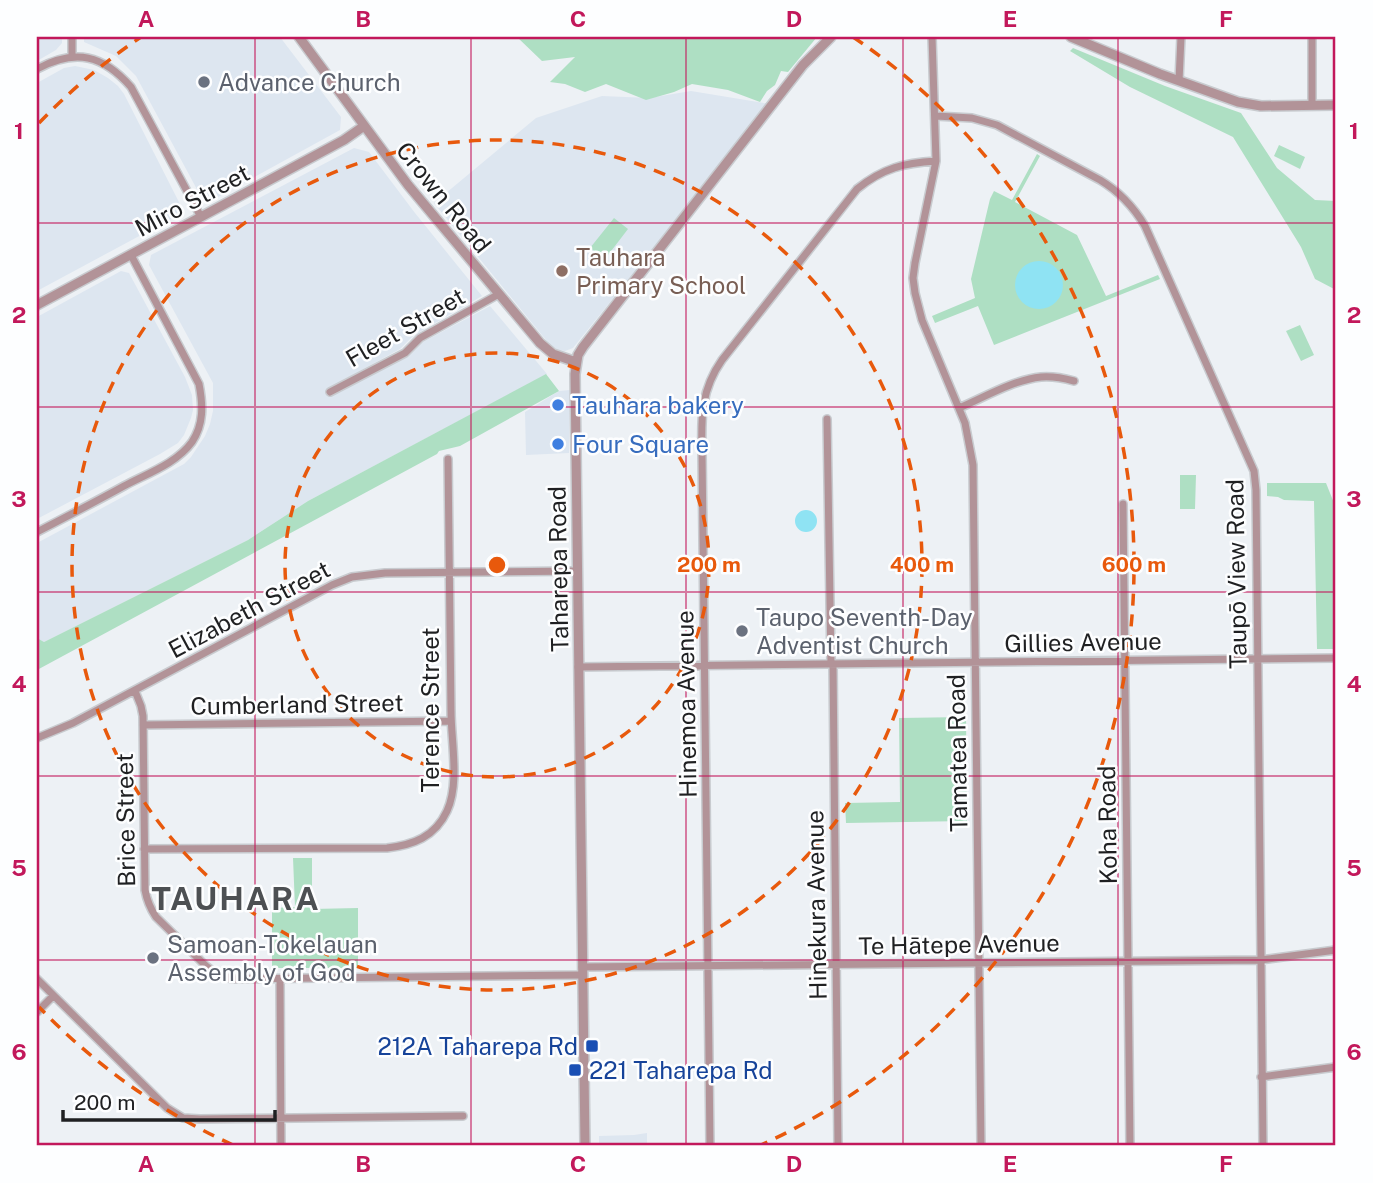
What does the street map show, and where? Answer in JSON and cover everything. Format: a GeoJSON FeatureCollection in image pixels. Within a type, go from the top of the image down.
{"type":"FeatureCollection","features":[{"type":"Feature","properties":{"kind":"street"},"geometry":{"type":"LineString","coordinates":[[72,37],[72,57]]}},
{"type":"Feature","properties":{"kind":"street","name":"Crown Road"},"geometry":{"type":"LineString","coordinates":[[299,37],[415,194],[499,294],[546,349],[576,362]]}},
{"type":"Feature","properties":{"kind":"street"},"geometry":{"type":"LineString","coordinates":[[576,362],[583,347],[803,65],[831,37]]}},
{"type":"Feature","properties":{"kind":"street","name":"Tamatea Road"},"geometry":{"type":"LineString","coordinates":[[932,37],[936,161],[918,244],[914,286],[922,320],[969,437],[973,465],[981,1146]]}},
{"type":"Feature","properties":{"kind":"street"},"geometry":{"type":"LineString","coordinates":[[1071,37],[1238,102],[1251,105],[1336,105]]}},
{"type":"Feature","properties":{"kind":"street"},"geometry":{"type":"LineString","coordinates":[[1179,81],[1181,37]]}},
{"type":"Feature","properties":{"kind":"street"},"geometry":{"type":"LineString","coordinates":[[1312,37],[1312,105]]}},
{"type":"Feature","properties":{"kind":"street"},"geometry":{"type":"LineString","coordinates":[[37,69],[72,57],[101,61],[112,68],[131,87],[201,217]]}},
{"type":"Feature","properties":{"kind":"street","name":"Taupō View Road"},"geometry":{"type":"LineString","coordinates":[[936,116],[972,118],[1012,132],[1113,188],[1135,210],[1146,226],[1254,471],[1263,1146]]}},
{"type":"Feature","properties":{"kind":"street","name":"Miro Street"},"geometry":{"type":"LineString","coordinates":[[37,305],[344,140],[364,126]]}},
{"type":"Feature","properties":{"kind":"street","name":"Hinemoa Avenue"},"geometry":{"type":"LineString","coordinates":[[710,1146],[701,421],[703,401],[709,382],[722,360],[857,189],[867,180],[893,167],[936,161]]}},
{"type":"Feature","properties":{"kind":"street"},"geometry":{"type":"LineString","coordinates":[[37,532],[172,460],[192,441],[199,427],[202,400],[199,384],[131,255]]}},
{"type":"Feature","properties":{"kind":"street","name":"Fleet Street"},"geometry":{"type":"LineString","coordinates":[[330,391],[405,353],[420,338],[499,294]]}},
{"type":"Feature","properties":{"kind":"street","name":"Taharepa Road"},"geometry":{"type":"LineString","coordinates":[[576,362],[585,1146]]}},
{"type":"Feature","properties":{"kind":"street"},"geometry":{"type":"LineString","coordinates":[[958,408],[1023,381],[1050,377],[1074,381]]}},
{"type":"Feature","properties":{"kind":"street","name":"Hinekura Avenue"},"geometry":{"type":"LineString","coordinates":[[827,419],[838,1146]]}},
{"type":"Feature","properties":{"kind":"street","name":"Terence Street"},"geometry":{"type":"LineString","coordinates":[[144,849],[387,848],[413,844],[441,823],[450,805],[453,782],[448,459]]}},
{"type":"Feature","properties":{"kind":"street","name":"Koha Road"},"geometry":{"type":"LineString","coordinates":[[1123,504],[1130,1146]]}},
{"type":"Feature","properties":{"kind":"street","name":"Elizabeth Street"},"geometry":{"type":"LineString","coordinates":[[37,738],[73,723],[332,585],[352,577],[385,573],[577,571]]}},
{"type":"Feature","properties":{"kind":"street","name":"Gillies Avenue"},"geometry":{"type":"LineString","coordinates":[[578,667],[1336,657]]}},
{"type":"Feature","properties":{"kind":"street","name":"Brice Street"},"geometry":{"type":"LineString","coordinates":[[135,691],[141,706],[143,725],[145,890],[149,908],[215,973],[232,979],[280,979],[582,971]]}},
{"type":"Feature","properties":{"kind":"street","name":"Cumberland Street"},"geometry":{"type":"LineString","coordinates":[[143,725],[451,722]]}},
{"type":"Feature","properties":{"kind":"street","name":"Te Hātepe Avenue"},"geometry":{"type":"LineString","coordinates":[[582,971],[708,965],[1261,960],[1336,950]]}},
{"type":"Feature","properties":{"kind":"street"},"geometry":{"type":"LineString","coordinates":[[37,979],[167,1108],[191,1119],[463,1116]]}},
{"type":"Feature","properties":{"kind":"street"},"geometry":{"type":"LineString","coordinates":[[280,979],[281,1146]]}},
{"type":"Feature","properties":{"kind":"street"},"geometry":{"type":"LineString","coordinates":[[37,1012],[53,996]]}},
{"type":"Feature","properties":{"kind":"street"},"geometry":{"type":"LineString","coordinates":[[1261,1077],[1336,1067]]}},
{"type":"Feature","properties":{"kind":"shaded area"},"geometry":{"type":"Polygon","coordinates":[[[37,37],[62,37],[62,43],[56,50],[37,61],[37,37]]]}},
{"type":"Feature","properties":{"kind":"shaded area"},"geometry":{"type":"Polygon","coordinates":[[[84,37],[280,37],[341,117],[340,130],[206,202],[136,76],[116,56],[84,42],[84,37]]]}},
{"type":"Feature","properties":{"kind":"shaded area"},"geometry":{"type":"Polygon","coordinates":[[[75,66],[94,70],[108,78],[124,94],[183,210],[182,213],[37,291],[37,83],[64,68],[75,66]]]}},
{"type":"Feature","properties":{"kind":"shaded area","name":"Tauhara Primary School"},"geometry":{"type":"Polygon","coordinates":[[[691,91],[770,104],[573,348],[558,350],[550,345],[434,203],[536,118],[602,96],[649,98],[691,91]]]}},
{"type":"Feature","properties":{"kind":"shaded area"},"geometry":{"type":"Polygon","coordinates":[[[354,148],[369,152],[482,296],[413,336],[400,349],[327,389],[329,395],[408,357],[423,342],[490,306],[547,374],[308,501],[248,540],[44,642],[37,638],[37,543],[184,464],[205,436],[210,424],[213,383],[149,265],[151,255],[354,148]]]}},
{"type":"Feature","properties":{"kind":"shaded area"},"geometry":{"type":"Polygon","coordinates":[[[121,271],[129,273],[185,377],[192,395],[191,418],[178,443],[37,519],[37,317],[121,271]]]}},
{"type":"Feature","properties":{"kind":"shaded area"},"geometry":{"type":"Polygon","coordinates":[[[570,390],[569,453],[526,455],[525,412],[559,391],[570,390]]]}},
{"type":"Feature","properties":{"kind":"shaded area"},"geometry":{"type":"Polygon","coordinates":[[[647,1133],[647,1146],[599,1146],[599,1136],[647,1133]]]}},
{"type":"Feature","properties":{"kind":"green space"},"geometry":{"type":"Polygon","coordinates":[[[517,37],[817,37],[788,72],[781,71],[775,85],[760,102],[728,90],[692,84],[646,100],[606,84],[585,92],[565,84],[550,82],[575,57],[542,61],[517,37]]]}},
{"type":"Feature","properties":{"kind":"green space"},"geometry":{"type":"Polygon","coordinates":[[[1073,48],[1165,86],[1241,113],[1277,168],[1315,200],[1336,201],[1336,290],[1315,279],[1301,247],[1233,137],[1130,87],[1070,51],[1073,48]]]}},
{"type":"Feature","properties":{"kind":"green space"},"geometry":{"type":"Polygon","coordinates":[[[1279,145],[1305,157],[1300,169],[1274,156],[1279,145]]]}},
{"type":"Feature","properties":{"kind":"green space"},"geometry":{"type":"Polygon","coordinates":[[[1037,154],[1040,156],[1015,202],[1077,235],[1106,296],[1158,275],[1160,279],[994,345],[978,306],[935,323],[932,316],[975,298],[971,279],[990,199],[994,191],[1012,200],[1037,154]]]}},
{"type":"Feature","properties":{"kind":"green space"},"geometry":{"type":"Polygon","coordinates":[[[614,218],[628,229],[605,259],[590,248],[614,218]]]}},
{"type":"Feature","properties":{"kind":"green space"},"geometry":{"type":"Polygon","coordinates":[[[1300,325],[1314,355],[1301,361],[1286,331],[1300,325]]]}},
{"type":"Feature","properties":{"kind":"green space"},"geometry":{"type":"Polygon","coordinates":[[[546,374],[559,391],[460,446],[439,451],[37,670],[37,638],[44,642],[248,540],[308,501],[546,374]]]}},
{"type":"Feature","properties":{"kind":"green space"},"geometry":{"type":"Polygon","coordinates":[[[1180,475],[1196,475],[1195,509],[1180,509],[1180,475]]]}},
{"type":"Feature","properties":{"kind":"green space"},"geometry":{"type":"Polygon","coordinates":[[[1267,483],[1326,483],[1336,508],[1334,649],[1317,649],[1314,501],[1284,500],[1267,496],[1267,483]]]}},
{"type":"Feature","properties":{"kind":"green space"},"geometry":{"type":"Polygon","coordinates":[[[966,717],[967,821],[846,823],[845,803],[900,802],[899,718],[966,717]]]}},
{"type":"Feature","properties":{"kind":"green space"},"geometry":{"type":"Polygon","coordinates":[[[293,858],[312,858],[312,909],[358,908],[358,968],[272,968],[272,908],[295,907],[293,858]]]}},
{"type":"Feature","properties":{"kind":"water"},"geometry":{"type":"Polygon","coordinates":[[[1039,261],[1056,268],[1063,285],[1056,302],[1039,309],[1022,302],[1015,285],[1022,268],[1039,261]]]}},
{"type":"Feature","properties":{"kind":"water"},"geometry":{"type":"Polygon","coordinates":[[[806,510],[816,517],[817,521],[810,531],[806,532],[796,525],[795,521],[802,511],[806,510]]]}},
{"type":"Feature","properties":{"kind":"place","name":"Advance Church"},"geometry":{"type":"Point","coordinates":[204,82]}},
{"type":"Feature","properties":{"kind":"place","name":"Tauhara Primary School"},"geometry":{"type":"Point","coordinates":[562,271]}},
{"type":"Feature","properties":{"kind":"place","name":"Tauhara bakery"},"geometry":{"type":"Point","coordinates":[558,405]}},
{"type":"Feature","properties":{"kind":"place","name":"Four Square"},"geometry":{"type":"Point","coordinates":[558,444]}},
{"type":"Feature","properties":{"kind":"place","name":"Taupo Seventh-Day Adventist Church"},"geometry":{"type":"Point","coordinates":[742,631]}},
{"type":"Feature","properties":{"kind":"place","name":"Samoan-Tokelauan Assembly of God"},"geometry":{"type":"Point","coordinates":[153,958]}},
{"type":"Feature","properties":{"kind":"place","name":"212A Taharepa Rd"},"geometry":{"type":"Point","coordinates":[592,1046]}},
{"type":"Feature","properties":{"kind":"place","name":"221 Taharepa Rd"},"geometry":{"type":"Point","coordinates":[575,1070]}},
{"type":"Feature","properties":{"kind":"district","name":"TAUHARA"},"geometry":{"type":"Point","coordinates":[236,898]}}]}
